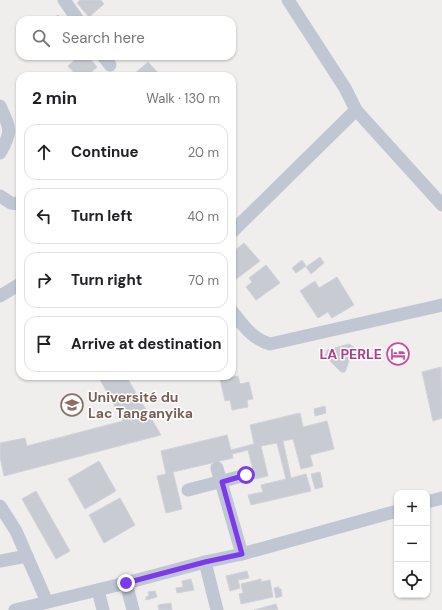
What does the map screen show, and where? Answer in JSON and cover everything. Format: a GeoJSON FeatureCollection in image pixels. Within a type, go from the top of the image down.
{"type":"FeatureCollection","features":[{"type":"Feature","properties":{"kind":"street"},"geometry":{"type":"LineString","coordinates":[[64,0],[75,16]]}},
{"type":"Feature","properties":{"kind":"street"},"geometry":{"type":"LineString","coordinates":[[288,0],[345,88],[356,110],[442,205]]}},
{"type":"Feature","properties":{"kind":"street"},"geometry":{"type":"LineString","coordinates":[[0,106],[8,123],[10,133],[7,142],[0,152]]}},
{"type":"Feature","properties":{"kind":"street"},"geometry":{"type":"LineString","coordinates":[[236,228],[356,110]]}},
{"type":"Feature","properties":{"kind":"street"},"geometry":{"type":"LineString","coordinates":[[0,196],[16,203]]}},
{"type":"Feature","properties":{"kind":"street"},"geometry":{"type":"LineString","coordinates":[[0,296],[16,286]]}},
{"type":"Feature","properties":{"kind":"street"},"geometry":{"type":"LineString","coordinates":[[236,316],[260,341],[270,344],[442,305]]}},
{"type":"Feature","properties":{"kind":"street"},"geometry":{"type":"LineString","coordinates":[[217,468],[242,554]]}},
{"type":"Feature","properties":{"kind":"street"},"geometry":{"type":"LineString","coordinates":[[188,490],[246,475]]}},
{"type":"Feature","properties":{"kind":"street"},"geometry":{"type":"LineString","coordinates":[[430,501],[442,498]]}},
{"type":"Feature","properties":{"kind":"street"},"geometry":{"type":"LineString","coordinates":[[0,506],[16,531],[47,602]]}},
{"type":"Feature","properties":{"kind":"street"},"geometry":{"type":"LineString","coordinates":[[15,610],[242,554],[394,511]]}},
{"type":"Feature","properties":{"kind":"street"},"geometry":{"type":"LineString","coordinates":[[0,562],[27,556]]}},
{"type":"Feature","properties":{"kind":"street"},"geometry":{"type":"LineString","coordinates":[[205,562],[217,610]]}},
{"type":"Feature","properties":{"kind":"street"},"geometry":{"type":"LineString","coordinates":[[126,583],[133,610]]}},
{"type":"Feature","properties":{"kind":"street"},"geometry":{"type":"LineString","coordinates":[[98,590],[103,610]]}},
{"type":"Feature","properties":{"kind":"building"},"geometry":{"type":"Polygon","coordinates":[[[80,0],[101,0],[104,4],[90,16],[88,16],[77,3],[80,0]]]}},
{"type":"Feature","properties":{"kind":"building"},"geometry":{"type":"Polygon","coordinates":[[[75,60],[91,60],[97,67],[91,72],[73,72],[68,66],[75,60]]]}},
{"type":"Feature","properties":{"kind":"building"},"geometry":{"type":"Polygon","coordinates":[[[148,62],[157,72],[137,72],[148,62]]]}},
{"type":"Feature","properties":{"kind":"building"},"geometry":{"type":"Polygon","coordinates":[[[244,243],[260,261],[236,279],[236,250],[244,243]]]}},
{"type":"Feature","properties":{"kind":"building"},"geometry":{"type":"Polygon","coordinates":[[[320,257],[324,263],[311,274],[306,267],[320,257]]]}},
{"type":"Feature","properties":{"kind":"building"},"geometry":{"type":"Polygon","coordinates":[[[302,260],[306,266],[296,273],[292,268],[302,260]]]}},
{"type":"Feature","properties":{"kind":"building"},"geometry":{"type":"Polygon","coordinates":[[[266,265],[280,283],[256,300],[246,287],[252,282],[249,278],[266,265]]]}},
{"type":"Feature","properties":{"kind":"building"},"geometry":{"type":"Polygon","coordinates":[[[337,277],[354,305],[332,318],[328,312],[318,318],[300,291],[315,281],[319,288],[337,277]]]}},
{"type":"Feature","properties":{"kind":"building"},"geometry":{"type":"Polygon","coordinates":[[[349,344],[354,347],[345,372],[341,372],[325,356],[327,350],[349,344]]]}},
{"type":"Feature","properties":{"kind":"building"},"geometry":{"type":"Polygon","coordinates":[[[441,367],[442,418],[433,421],[422,372],[441,367]]]}},
{"type":"Feature","properties":{"kind":"building"},"geometry":{"type":"Polygon","coordinates":[[[236,376],[238,376],[240,384],[249,382],[253,399],[247,400],[248,407],[232,410],[230,400],[225,401],[220,380],[236,380],[236,376]]]}},
{"type":"Feature","properties":{"kind":"building"},"geometry":{"type":"Polygon","coordinates":[[[100,380],[128,380],[161,435],[4,476],[0,457],[0,443],[25,438],[27,446],[123,421],[100,380]]]}},
{"type":"Feature","properties":{"kind":"building"},"geometry":{"type":"Polygon","coordinates":[[[325,406],[326,413],[315,416],[314,409],[325,406]]]}},
{"type":"Feature","properties":{"kind":"building"},"geometry":{"type":"Polygon","coordinates":[[[300,413],[303,427],[327,421],[334,449],[310,455],[313,466],[301,469],[293,439],[283,441],[291,478],[306,474],[311,491],[251,505],[248,495],[263,492],[261,485],[286,479],[277,443],[261,446],[268,476],[255,479],[248,450],[232,454],[233,458],[173,472],[182,509],[166,513],[157,476],[166,474],[161,451],[227,435],[231,450],[254,444],[250,425],[300,413]]]}},
{"type":"Feature","properties":{"kind":"building"},"geometry":{"type":"Polygon","coordinates":[[[99,461],[116,491],[85,509],[68,479],[99,461]]]}},
{"type":"Feature","properties":{"kind":"building"},"geometry":{"type":"Polygon","coordinates":[[[320,472],[323,487],[315,489],[311,474],[320,472]]]}},
{"type":"Feature","properties":{"kind":"building"},"geometry":{"type":"Polygon","coordinates":[[[36,491],[70,551],[56,559],[22,499],[36,491]]]}},
{"type":"Feature","properties":{"kind":"building"},"geometry":{"type":"Polygon","coordinates":[[[120,498],[135,525],[104,543],[89,515],[120,498]]]}},
{"type":"Feature","properties":{"kind":"building"},"geometry":{"type":"Polygon","coordinates":[[[247,571],[249,578],[238,580],[240,588],[230,591],[226,576],[247,571]]]}},
{"type":"Feature","properties":{"kind":"building"},"geometry":{"type":"Polygon","coordinates":[[[191,579],[194,590],[177,593],[176,588],[183,587],[182,581],[191,579]]]}},
{"type":"Feature","properties":{"kind":"building"},"geometry":{"type":"Polygon","coordinates":[[[261,579],[261,582],[270,580],[273,597],[241,604],[239,594],[243,593],[241,584],[261,579]]]}},
{"type":"Feature","properties":{"kind":"building"},"geometry":{"type":"Polygon","coordinates":[[[279,587],[279,589],[281,589],[282,596],[276,598],[274,588],[279,587]]]}},
{"type":"Feature","properties":{"kind":"building"},"geometry":{"type":"Polygon","coordinates":[[[155,591],[157,597],[146,600],[146,597],[149,596],[148,592],[155,591]]]}},
{"type":"Feature","properties":{"kind":"building"},"geometry":{"type":"Polygon","coordinates":[[[171,603],[172,610],[159,610],[158,605],[171,603]]]}},
{"type":"Feature","properties":{"kind":"building"},"geometry":{"type":"Polygon","coordinates":[[[276,604],[278,610],[254,610],[276,604]]]}},
{"type":"Feature","properties":{"kind":"place","name":"LA PERLE"},"geometry":{"type":"Point","coordinates":[398,354]}},
{"type":"Feature","properties":{"kind":"place","name":"Université du Lac Tanganyika"},"geometry":{"type":"Point","coordinates":[72,405]}},
{"type":"Feature","properties":{"kind":"route"},"geometry":{"type":"LineString","coordinates":[[126,583],[205,562],[242,554],[222,482],[246,475]]}}]}
